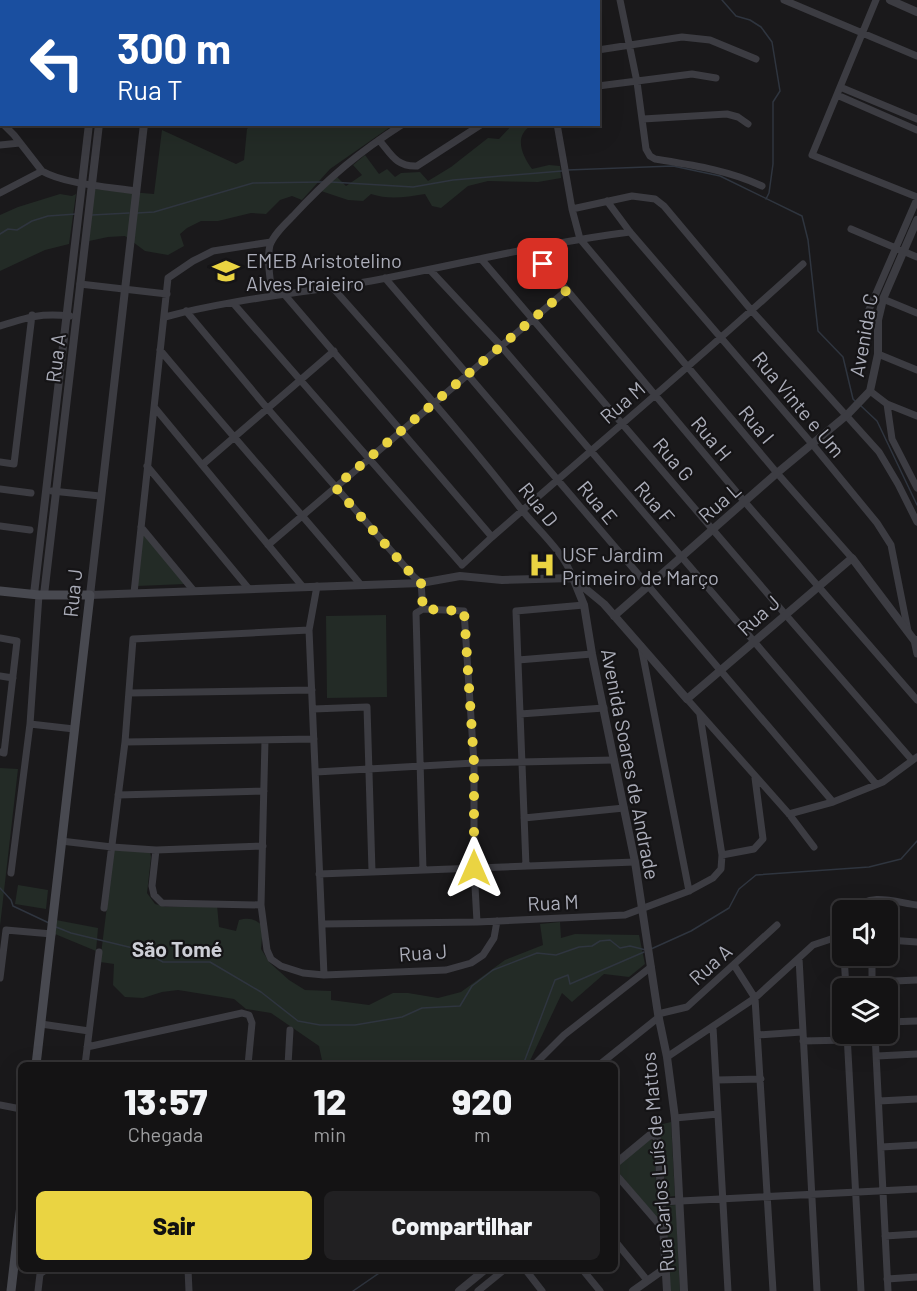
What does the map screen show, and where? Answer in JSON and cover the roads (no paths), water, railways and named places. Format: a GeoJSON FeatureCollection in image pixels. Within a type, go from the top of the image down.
{"type":"FeatureCollection","features":[{"type":"Feature","properties":{"kind":"main road"},"geometry":{"type":"LineString","coordinates":[[0,591],[39,595],[90,594]]}},
{"type":"Feature","properties":{"kind":"main road","name":"Rua J"},"geometry":{"type":"LineString","coordinates":[[36,1062],[90,594]]}},
{"type":"Feature","properties":{"kind":"main road"},"geometry":{"type":"LineString","coordinates":[[11,1291],[18,1231]]}},
{"type":"Feature","properties":{"kind":"street"},"geometry":{"type":"LineString","coordinates":[[620,0],[637,82],[646,148],[650,156],[655,159],[706,167],[739,176],[762,186]]}},
{"type":"Feature","properties":{"kind":"street"},"geometry":{"type":"LineString","coordinates":[[784,0],[917,56]]}},
{"type":"Feature","properties":{"kind":"street"},"geometry":{"type":"LineString","coordinates":[[868,312],[885,270],[899,250],[917,198],[812,155],[876,0]]}},
{"type":"Feature","properties":{"kind":"street"},"geometry":{"type":"LineString","coordinates":[[890,0],[917,12]]}},
{"type":"Feature","properties":{"kind":"street"},"geometry":{"type":"LineString","coordinates":[[600,50],[682,37],[710,40],[756,59]]}},
{"type":"Feature","properties":{"kind":"street"},"geometry":{"type":"LineString","coordinates":[[600,86],[693,74],[716,78]]}},
{"type":"Feature","properties":{"kind":"street"},"geometry":{"type":"LineString","coordinates":[[840,87],[917,119]]}},
{"type":"Feature","properties":{"kind":"street"},"geometry":{"type":"LineString","coordinates":[[837,95],[917,130]]}},
{"type":"Feature","properties":{"kind":"street"},"geometry":{"type":"LineString","coordinates":[[643,119],[727,114],[738,117],[748,124]]}},
{"type":"Feature","properties":{"kind":"street"},"geometry":{"type":"LineString","coordinates":[[4,126],[48,175],[136,190]]}},
{"type":"Feature","properties":{"kind":"street","name":"Rua A"},"geometry":{"type":"LineString","coordinates":[[11,873],[30,724],[39,595],[88,215],[86,183],[89,126]]}},
{"type":"Feature","properties":{"kind":"street","name":"Rua A"},"geometry":{"type":"LineString","coordinates":[[58,438],[67,315],[78,214],[99,126]]}},
{"type":"Feature","properties":{"kind":"street","name":"Rua J"},"geometry":{"type":"LineString","coordinates":[[90,594],[144,126]]}},
{"type":"Feature","properties":{"kind":"street"},"geometry":{"type":"LineString","coordinates":[[273,296],[268,255],[271,242],[331,176],[400,126]]}},
{"type":"Feature","properties":{"kind":"street"},"geometry":{"type":"LineString","coordinates":[[379,140],[399,163],[406,167],[417,166],[479,126]]}},
{"type":"Feature","properties":{"kind":"street"},"geometry":{"type":"LineString","coordinates":[[557,126],[572,209],[580,239]]}},
{"type":"Feature","properties":{"kind":"street"},"geometry":{"type":"LineString","coordinates":[[0,145],[20,143]]}},
{"type":"Feature","properties":{"kind":"street"},"geometry":{"type":"LineString","coordinates":[[0,193],[42,171]]}},
{"type":"Feature","properties":{"kind":"street"},"geometry":{"type":"LineString","coordinates":[[572,209],[632,195],[655,199],[664,206],[752,311],[879,452],[917,522]]}},
{"type":"Feature","properties":{"kind":"street","name":"Rua Vinte e Um"},"geometry":{"type":"LineString","coordinates":[[607,201],[630,232],[878,523],[891,545],[908,631],[916,640],[917,654]]}},
{"type":"Feature","properties":{"kind":"street","name":"Avenida C"},"geometry":{"type":"LineString","coordinates":[[847,415],[870,391],[878,354],[878,320],[883,300],[899,250],[917,220]]}},
{"type":"Feature","properties":{"kind":"street"},"geometry":{"type":"LineString","coordinates":[[851,229],[917,257]]}},
{"type":"Feature","properties":{"kind":"street"},"geometry":{"type":"LineString","coordinates":[[165,317],[186,311],[333,288],[580,239],[630,232]]}},
{"type":"Feature","properties":{"kind":"street","name":"Rua I"},"geometry":{"type":"LineString","coordinates":[[580,239],[777,473],[852,558],[908,631]]}},
{"type":"Feature","properties":{"kind":"street"},"geometry":{"type":"LineString","coordinates":[[134,593],[168,278],[213,250],[271,242]]}},
{"type":"Feature","properties":{"kind":"street","name":"Rua H"},"geometry":{"type":"LineString","coordinates":[[530,250],[567,290],[744,501],[917,700]]}},
{"type":"Feature","properties":{"kind":"street","name":"Rua G"},"geometry":{"type":"LineString","coordinates":[[482,260],[785,614],[915,758]]}},
{"type":"Feature","properties":{"kind":"street","name":"Rua M"},"geometry":{"type":"LineString","coordinates":[[462,565],[687,366],[722,339],[803,264]]}},
{"type":"Feature","properties":{"kind":"street","name":"Rua F"},"geometry":{"type":"LineString","coordinates":[[429,270],[501,346],[876,784]]}},
{"type":"Feature","properties":{"kind":"street"},"geometry":{"type":"LineString","coordinates":[[71,274],[81,274]]}},
{"type":"Feature","properties":{"kind":"street","name":"Rua E"},"geometry":{"type":"LineString","coordinates":[[385,278],[833,802]]}},
{"type":"Feature","properties":{"kind":"street"},"geometry":{"type":"LineString","coordinates":[[80,284],[166,294]]}},
{"type":"Feature","properties":{"kind":"street","name":"Rua D"},"geometry":{"type":"LineString","coordinates":[[333,288],[436,403],[567,563],[573,578],[604,604],[789,814],[814,847]]}},
{"type":"Feature","properties":{"kind":"street"},"geometry":{"type":"LineString","coordinates":[[268,545],[567,290]]}},
{"type":"Feature","properties":{"kind":"street"},"geometry":{"type":"LineString","coordinates":[[284,294],[492,537]]}},
{"type":"Feature","properties":{"kind":"street"},"geometry":{"type":"LineString","coordinates":[[883,300],[917,313]]}},
{"type":"Feature","properties":{"kind":"street"},"geometry":{"type":"LineString","coordinates":[[233,303],[462,565],[460,576]]}},
{"type":"Feature","properties":{"kind":"street"},"geometry":{"type":"LineString","coordinates":[[186,311],[335,487],[421,583],[423,609]]}},
{"type":"Feature","properties":{"kind":"street"},"geometry":{"type":"LineString","coordinates":[[0,462],[14,464],[32,315]]}},
{"type":"Feature","properties":{"kind":"street"},"geometry":{"type":"LineString","coordinates":[[0,326],[32,315],[76,316]]}},
{"type":"Feature","properties":{"kind":"street"},"geometry":{"type":"LineString","coordinates":[[160,350],[361,585]]}},
{"type":"Feature","properties":{"kind":"street"},"geometry":{"type":"LineString","coordinates":[[202,465],[232,436],[334,351]]}},
{"type":"Feature","properties":{"kind":"street"},"geometry":{"type":"LineString","coordinates":[[878,354],[917,370]]}},
{"type":"Feature","properties":{"kind":"street"},"geometry":{"type":"LineString","coordinates":[[870,391],[887,404],[917,416]]}},
{"type":"Feature","properties":{"kind":"street"},"geometry":{"type":"LineString","coordinates":[[887,404],[892,439],[917,488]]}},
{"type":"Feature","properties":{"kind":"street"},"geometry":{"type":"LineString","coordinates":[[155,408],[303,587]]}},
{"type":"Feature","properties":{"kind":"street","name":"Rua L"},"geometry":{"type":"LineString","coordinates":[[614,616],[712,528],[847,415]]}},
{"type":"Feature","properties":{"kind":"street"},"geometry":{"type":"LineString","coordinates":[[147,466],[249,589]]}},
{"type":"Feature","properties":{"kind":"street"},"geometry":{"type":"LineString","coordinates":[[0,489],[31,493]]}},
{"type":"Feature","properties":{"kind":"street"},"geometry":{"type":"LineString","coordinates":[[52,491],[100,496]]}},
{"type":"Feature","properties":{"kind":"street"},"geometry":{"type":"LineString","coordinates":[[0,526],[30,530]]}},
{"type":"Feature","properties":{"kind":"street"},"geometry":{"type":"LineString","coordinates":[[141,527],[194,591]]}},
{"type":"Feature","properties":{"kind":"street","name":"Rua J"},"geometry":{"type":"LineString","coordinates":[[687,699],[852,558]]}},
{"type":"Feature","properties":{"kind":"street"},"geometry":{"type":"LineString","coordinates":[[90,594],[421,583],[460,576],[502,580],[573,578]]}},
{"type":"Feature","properties":{"kind":"street","name":"Avenida Soares de Andrade"},"geometry":{"type":"LineString","coordinates":[[573,578],[584,605],[635,862],[650,963]]}},
{"type":"Feature","properties":{"kind":"street"},"geometry":{"type":"LineString","coordinates":[[317,586],[309,630],[324,975]]}},
{"type":"Feature","properties":{"kind":"street"},"geometry":{"type":"LineString","coordinates":[[526,866],[516,611],[584,605]]}},
{"type":"Feature","properties":{"kind":"street"},"geometry":{"type":"LineString","coordinates":[[423,870],[416,613],[423,609],[464,611],[474,763],[474,868],[477,922]]}},
{"type":"Feature","properties":{"kind":"street"},"geometry":{"type":"LineString","coordinates":[[104,908],[125,742],[133,639],[309,630]]}},
{"type":"Feature","properties":{"kind":"street"},"geometry":{"type":"LineString","coordinates":[[0,638],[17,641],[13,678],[4,714],[4,753],[0,752]]}},
{"type":"Feature","properties":{"kind":"street"},"geometry":{"type":"LineString","coordinates":[[641,646],[689,891]]}},
{"type":"Feature","properties":{"kind":"street"},"geometry":{"type":"LineString","coordinates":[[518,660],[592,654]]}},
{"type":"Feature","properties":{"kind":"street"},"geometry":{"type":"LineString","coordinates":[[0,676],[13,678]]}},
{"type":"Feature","properties":{"kind":"street"},"geometry":{"type":"LineString","coordinates":[[129,693],[312,690]]}},
{"type":"Feature","properties":{"kind":"street"},"geometry":{"type":"LineString","coordinates":[[313,709],[367,707],[372,871]]}},
{"type":"Feature","properties":{"kind":"street"},"geometry":{"type":"LineString","coordinates":[[520,714],[604,708]]}},
{"type":"Feature","properties":{"kind":"street"},"geometry":{"type":"LineString","coordinates":[[700,715],[722,855],[754,849],[763,839],[755,778]]}},
{"type":"Feature","properties":{"kind":"street"},"geometry":{"type":"LineString","coordinates":[[30,724],[74,729]]}},
{"type":"Feature","properties":{"kind":"street"},"geometry":{"type":"LineString","coordinates":[[125,742],[314,739]]}},
{"type":"Feature","properties":{"kind":"street"},"geometry":{"type":"LineString","coordinates":[[156,850],[152,886],[154,895],[162,903],[261,905],[266,740]]}},
{"type":"Feature","properties":{"kind":"street"},"geometry":{"type":"LineString","coordinates":[[789,814],[833,802],[883,782],[915,758]]}},
{"type":"Feature","properties":{"kind":"street"},"geometry":{"type":"LineString","coordinates":[[316,772],[474,763],[614,760]]}},
{"type":"Feature","properties":{"kind":"street"},"geometry":{"type":"LineString","coordinates":[[118,795],[264,791]]}},
{"type":"Feature","properties":{"kind":"street"},"geometry":{"type":"LineString","coordinates":[[524,818],[624,808]]}},
{"type":"Feature","properties":{"kind":"street"},"geometry":{"type":"LineString","coordinates":[[61,841],[112,848],[156,850],[263,846]]}},
{"type":"Feature","properties":{"kind":"street","name":"Rua M"},"geometry":{"type":"LineString","coordinates":[[322,924],[477,922],[625,915],[689,891],[713,878],[720,870],[722,855]]}},
{"type":"Feature","properties":{"kind":"street"},"geometry":{"type":"LineString","coordinates":[[319,874],[635,862]]}},
{"type":"Feature","properties":{"kind":"street"},"geometry":{"type":"LineString","coordinates":[[898,902],[917,905]]}},
{"type":"Feature","properties":{"kind":"street","name":"Rua J"},"geometry":{"type":"LineString","coordinates":[[261,905],[267,950],[271,959],[281,966],[303,973],[324,975],[457,968],[483,955],[494,938],[497,921]]}},
{"type":"Feature","properties":{"kind":"street","name":"Rua A"},"geometry":{"type":"LineString","coordinates":[[659,1016],[687,1007],[777,925]]}},
{"type":"Feature","properties":{"kind":"street"},"geometry":{"type":"LineString","coordinates":[[0,978],[6,930],[52,928]]}},
{"type":"Feature","properties":{"kind":"street"},"geometry":{"type":"LineString","coordinates":[[667,1057],[755,998],[813,945],[832,939]]}},
{"type":"Feature","properties":{"kind":"street"},"geometry":{"type":"LineString","coordinates":[[898,941],[917,942]]}},
{"type":"Feature","properties":{"kind":"street"},"geometry":{"type":"LineString","coordinates":[[85,1062],[99,952]]}},
{"type":"Feature","properties":{"kind":"street"},"geometry":{"type":"LineString","coordinates":[[799,958],[817,1291]]}},
{"type":"Feature","properties":{"kind":"street"},"geometry":{"type":"LineString","coordinates":[[537,1062],[564,1035],[650,963]]}},
{"type":"Feature","properties":{"kind":"street","name":"Rua Carlos Luís de Mattos"},"geometry":{"type":"LineString","coordinates":[[650,963],[667,1057],[675,1118],[684,1291]]}},
{"type":"Feature","properties":{"kind":"street"},"geometry":{"type":"LineString","coordinates":[[734,965],[755,998],[773,1291]]}},
{"type":"Feature","properties":{"kind":"street"},"geometry":{"type":"LineString","coordinates":[[898,982],[917,980]]}},
{"type":"Feature","properties":{"kind":"street"},"geometry":{"type":"LineString","coordinates":[[87,1047],[242,1013],[249,1015],[252,1023],[248,1062]]}},
{"type":"Feature","properties":{"kind":"street"},"geometry":{"type":"LineString","coordinates":[[602,1062],[659,1016]]}},
{"type":"Feature","properties":{"kind":"street"},"geometry":{"type":"LineString","coordinates":[[898,1022],[917,1022]]}},
{"type":"Feature","properties":{"kind":"street"},"geometry":{"type":"LineString","coordinates":[[41,1024],[89,1030]]}},
{"type":"Feature","properties":{"kind":"street"},"geometry":{"type":"LineString","coordinates":[[713,1028],[728,1291]]}},
{"type":"Feature","properties":{"kind":"street"},"geometry":{"type":"LineString","coordinates":[[288,1062],[290,1030]]}},
{"type":"Feature","properties":{"kind":"street"},"geometry":{"type":"LineString","coordinates":[[758,1035],[802,1032]]}},
{"type":"Feature","properties":{"kind":"street"},"geometry":{"type":"LineString","coordinates":[[803,1041],[832,1038]]}},
{"type":"Feature","properties":{"kind":"street"},"geometry":{"type":"LineString","coordinates":[[848,1044],[861,1291]]}},
{"type":"Feature","properties":{"kind":"street"},"geometry":{"type":"LineString","coordinates":[[876,1044],[888,1291]]}},
{"type":"Feature","properties":{"kind":"street"},"geometry":{"type":"LineString","coordinates":[[877,1056],[917,1054]]}},
{"type":"Feature","properties":{"kind":"street"},"geometry":{"type":"LineString","coordinates":[[717,1080],[761,1079]]}},
{"type":"Feature","properties":{"kind":"street"},"geometry":{"type":"LineString","coordinates":[[879,1101],[917,1099]]}},
{"type":"Feature","properties":{"kind":"street"},"geometry":{"type":"LineString","coordinates":[[0,1105],[18,1108]]}},
{"type":"Feature","properties":{"kind":"street"},"geometry":{"type":"LineString","coordinates":[[675,1118],[718,1114]]}},
{"type":"Feature","properties":{"kind":"street"},"geometry":{"type":"LineString","coordinates":[[618,1162],[650,1135],[656,1136],[667,1267]]}},
{"type":"Feature","properties":{"kind":"street"},"geometry":{"type":"LineString","coordinates":[[881,1147],[917,1145]]}},
{"type":"Feature","properties":{"kind":"street"},"geometry":{"type":"LineString","coordinates":[[618,1181],[663,1228]]}},
{"type":"Feature","properties":{"kind":"street"},"geometry":{"type":"LineString","coordinates":[[661,1202],[917,1189]]}},
{"type":"Feature","properties":{"kind":"street"},"geometry":{"type":"LineString","coordinates":[[885,1236],[917,1234]]}},
{"type":"Feature","properties":{"kind":"street"},"geometry":{"type":"LineString","coordinates":[[618,1245],[647,1280]]}},
{"type":"Feature","properties":{"kind":"street","name":"Rua Carlos Luís de Mattos"},"geometry":{"type":"LineString","coordinates":[[633,1291],[667,1267]]}},
{"type":"Feature","properties":{"kind":"street","name":"Rua Carlos Luís de Mattos"},"geometry":{"type":"LineString","coordinates":[[667,1267],[667,1291]]}},
{"type":"Feature","properties":{"kind":"street"},"geometry":{"type":"LineString","coordinates":[[38,1291],[40,1274],[43,1272]]}},
{"type":"Feature","properties":{"kind":"street"},"geometry":{"type":"LineString","coordinates":[[188,1272],[189,1291]]}},
{"type":"Feature","properties":{"kind":"street"},"geometry":{"type":"LineString","coordinates":[[459,1291],[482,1272]]}},
{"type":"Feature","properties":{"kind":"street"},"geometry":{"type":"LineString","coordinates":[[482,1290],[503,1272]]}},
{"type":"Feature","properties":{"kind":"street"},"geometry":{"type":"LineString","coordinates":[[527,1272],[542,1291]]}},
{"type":"Feature","properties":{"kind":"street"},"geometry":{"type":"LineString","coordinates":[[584,1272],[600,1291]]}},
{"type":"Feature","properties":{"kind":"street"},"geometry":{"type":"LineString","coordinates":[[886,1278],[917,1277]]}},
{"type":"Feature","properties":{"kind":"waterway"},"geometry":{"type":"LineString","coordinates":[[722,0],[736,16],[750,20],[761,27],[772,42],[780,91],[773,102],[773,164],[766,199]]}},
{"type":"Feature","properties":{"kind":"waterway"},"geometry":{"type":"LineString","coordinates":[[567,170],[673,166],[720,176],[802,216],[808,240],[818,331],[843,357],[853,399],[856,402]]}},
{"type":"Feature","properties":{"kind":"waterway"},"geometry":{"type":"LineString","coordinates":[[331,182],[413,187],[453,180],[562,171]]}},
{"type":"Feature","properties":{"kind":"waterway"},"geometry":{"type":"LineString","coordinates":[[137,213],[154,212],[253,183],[323,182]]}},
{"type":"Feature","properties":{"kind":"waterway"},"geometry":{"type":"LineString","coordinates":[[92,215],[129,213]]}},
{"type":"Feature","properties":{"kind":"waterway"},"geometry":{"type":"LineString","coordinates":[[0,234],[8,229],[17,230],[32,221],[48,216],[76,214]]}},
{"type":"Feature","properties":{"kind":"waterway"},"geometry":{"type":"LineString","coordinates":[[860,405],[877,421],[917,505]]}},
{"type":"Feature","properties":{"kind":"waterway"},"geometry":{"type":"LineString","coordinates":[[651,949],[691,931],[729,908],[739,889],[756,875],[869,867],[901,859],[917,841]]}},
{"type":"Feature","properties":{"kind":"waterway"},"geometry":{"type":"LineString","coordinates":[[0,888],[11,900],[13,906],[49,923]]}},
{"type":"Feature","properties":{"kind":"waterway"},"geometry":{"type":"LineString","coordinates":[[56,927],[71,933],[141,950],[163,962],[210,962],[261,992],[298,1021],[320,1025],[355,1025],[402,1017],[422,1008],[460,1006],[472,986],[493,970],[537,953],[556,955],[610,940],[620,948],[630,946],[646,950]]}},
{"type":"Feature","properties":{"kind":"waterway"},"geometry":{"type":"LineString","coordinates":[[524,1062],[555,980],[568,975],[570,984],[644,952]]}},
{"type":"Feature","properties":{"kind":"waterway"},"geometry":{"type":"LineString","coordinates":[[353,1291],[381,1272]]}},
{"type":"Feature","properties":{"kind":"place","name":"EMEB Aristotelino Alves Praieiro"},"geometry":{"type":"Point","coordinates":[226,271]}},
{"type":"Feature","properties":{"kind":"place","name":"USF Jardim Primeiro de Março"},"geometry":{"type":"Point","coordinates":[542,565]}},
{"type":"Feature","properties":{"kind":"district","name":"São Tomé"},"geometry":{"type":"Point","coordinates":[177,948]}}]}
